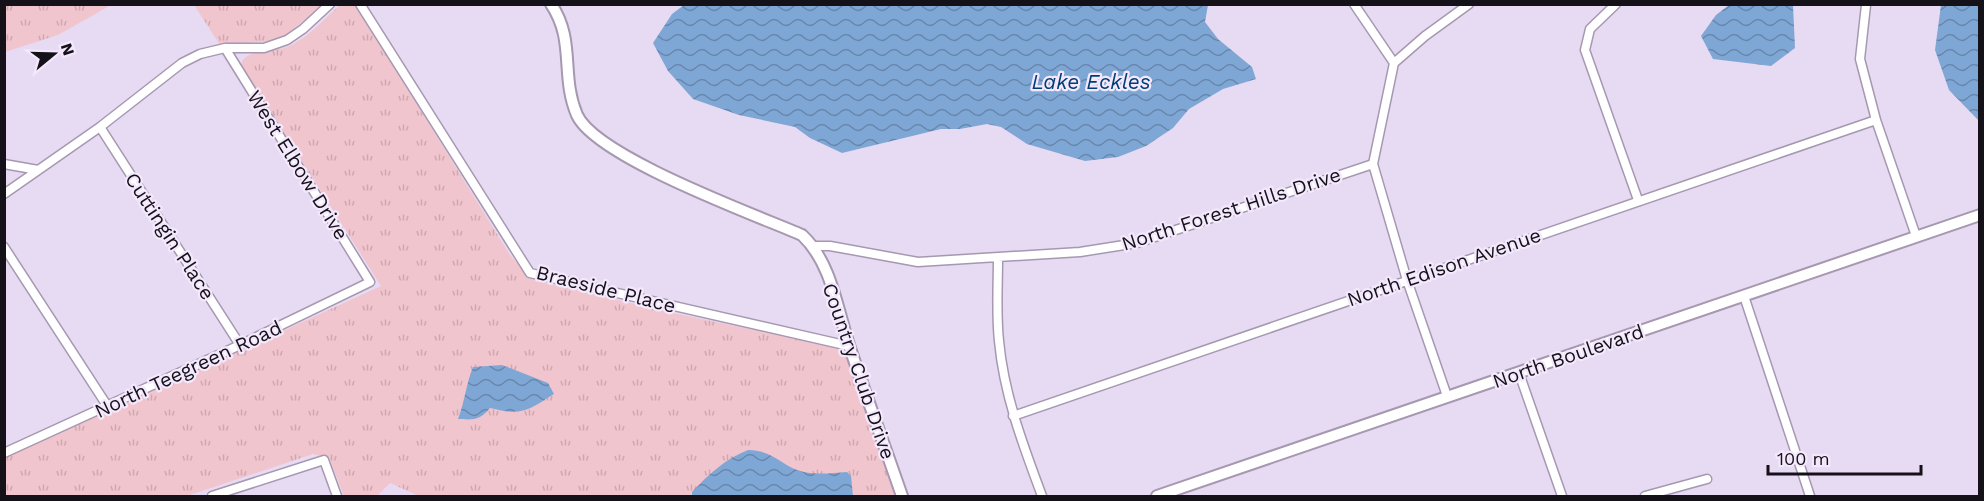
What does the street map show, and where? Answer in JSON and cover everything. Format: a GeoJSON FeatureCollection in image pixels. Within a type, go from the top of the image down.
{"type":"FeatureCollection","features":[{"type":"Feature","properties":{"kind":"street"},"geometry":{"type":"LineString","coordinates":[[4,194],[100,127],[182,63],[200,54],[225,48],[264,48],[287,40],[303,30],[330,4]]}},
{"type":"Feature","properties":{"kind":"street","name":"Braeside Place"},"geometry":{"type":"LineString","coordinates":[[360,4],[530,273],[849,346]]}},
{"type":"Feature","properties":{"kind":"street","name":"North Forest Hills Drive"},"geometry":{"type":"LineString","coordinates":[[551,4],[560,17],[567,41],[569,92],[578,117],[591,133],[607,146],[661,175],[802,235],[814,246],[830,246],[918,262],[1080,252],[1137,243],[1373,164]]}},
{"type":"Feature","properties":{"kind":"street"},"geometry":{"type":"LineString","coordinates":[[1354,4],[1394,63]]}},
{"type":"Feature","properties":{"kind":"street"},"geometry":{"type":"LineString","coordinates":[[1447,396],[1407,280],[1373,164],[1394,63],[1425,36],[1469,4]]}},
{"type":"Feature","properties":{"kind":"street"},"geometry":{"type":"LineString","coordinates":[[1616,4],[1590,29],[1585,50],[1638,200]]}},
{"type":"Feature","properties":{"kind":"street"},"geometry":{"type":"LineString","coordinates":[[1866,4],[1860,59],[1876,120],[1916,236]]}},
{"type":"Feature","properties":{"kind":"street","name":"West Elbow Drive"},"geometry":{"type":"LineString","coordinates":[[225,48],[370,282]]}},
{"type":"Feature","properties":{"kind":"street","name":"North Edison Avenue"},"geometry":{"type":"LineString","coordinates":[[1013,416],[1876,120]]}},
{"type":"Feature","properties":{"kind":"street","name":"Cuttingin Place"},"geometry":{"type":"LineString","coordinates":[[100,127],[240,345]]}},
{"type":"Feature","properties":{"kind":"street"},"geometry":{"type":"LineString","coordinates":[[4,164],[38,170]]}},
{"type":"Feature","properties":{"kind":"street","name":"North Boulevard"},"geometry":{"type":"LineString","coordinates":[[1157,496],[1980,215]]}},
{"type":"Feature","properties":{"kind":"street","name":"Country Club Drive"},"geometry":{"type":"LineString","coordinates":[[814,246],[824,264],[849,346],[902,496]]}},
{"type":"Feature","properties":{"kind":"street"},"geometry":{"type":"LineString","coordinates":[[4,247],[108,407]]}},
{"type":"Feature","properties":{"kind":"street"},"geometry":{"type":"LineString","coordinates":[[998,258],[999,340],[1006,387],[1013,416],[1042,496]]}},
{"type":"Feature","properties":{"kind":"street","name":"North Teegreen Road"},"geometry":{"type":"LineString","coordinates":[[4,453],[108,407],[370,282]]}},
{"type":"Feature","properties":{"kind":"street"},"geometry":{"type":"LineString","coordinates":[[1744,296],[1810,496]]}},
{"type":"Feature","properties":{"kind":"street"},"geometry":{"type":"LineString","coordinates":[[1519,373],[1562,496]]}},
{"type":"Feature","properties":{"kind":"street"},"geometry":{"type":"LineString","coordinates":[[212,496],[324,460],[337,496]]}},
{"type":"Feature","properties":{"kind":"street"},"geometry":{"type":"LineString","coordinates":[[1645,496],[1707,479]]}},
{"type":"Feature","properties":{"kind":"green space"},"geometry":{"type":"Polygon","coordinates":[[[5,4],[111,5],[58,35],[5,52],[5,4]]]}},
{"type":"Feature","properties":{"kind":"green space"},"geometry":{"type":"Polygon","coordinates":[[[353,4],[510,255],[522,268],[546,283],[842,349],[846,353],[896,496],[419,496],[390,483],[377,496],[344,496],[329,458],[313,454],[187,496],[5,496],[4,458],[381,286],[241,65],[243,60],[253,53],[287,47],[308,34],[340,5],[353,4]]]}},
{"type":"Feature","properties":{"kind":"green space"},"geometry":{"type":"Polygon","coordinates":[[[194,5],[324,5],[283,37],[273,41],[220,45],[194,5]]]}},
{"type":"Feature","properties":{"kind":"water","name":"Lake Eckles"},"geometry":{"type":"Polygon","coordinates":[[[684,5],[1208,5],[1205,22],[1218,39],[1252,67],[1256,79],[1223,89],[1189,109],[1173,128],[1146,146],[1118,157],[1085,161],[1027,144],[1001,127],[987,124],[960,129],[941,129],[842,153],[810,138],[795,127],[739,115],[693,99],[668,71],[653,43],[672,14],[684,5]]]}},
{"type":"Feature","properties":{"kind":"water"},"geometry":{"type":"Polygon","coordinates":[[[1729,5],[1793,5],[1795,48],[1771,66],[1713,59],[1701,36],[1716,15],[1729,5]]]}},
{"type":"Feature","properties":{"kind":"water"},"geometry":{"type":"Polygon","coordinates":[[[1941,5],[1979,5],[1979,121],[1949,90],[1935,50],[1941,5]]]}},
{"type":"Feature","properties":{"kind":"water"},"geometry":{"type":"Polygon","coordinates":[[[502,365],[548,383],[554,394],[530,408],[517,412],[490,408],[476,418],[458,419],[473,367],[502,365]]]}},
{"type":"Feature","properties":{"kind":"water"},"geometry":{"type":"Polygon","coordinates":[[[748,450],[765,453],[804,472],[820,474],[847,472],[851,476],[853,496],[692,496],[692,492],[718,468],[748,450]]]}}]}
